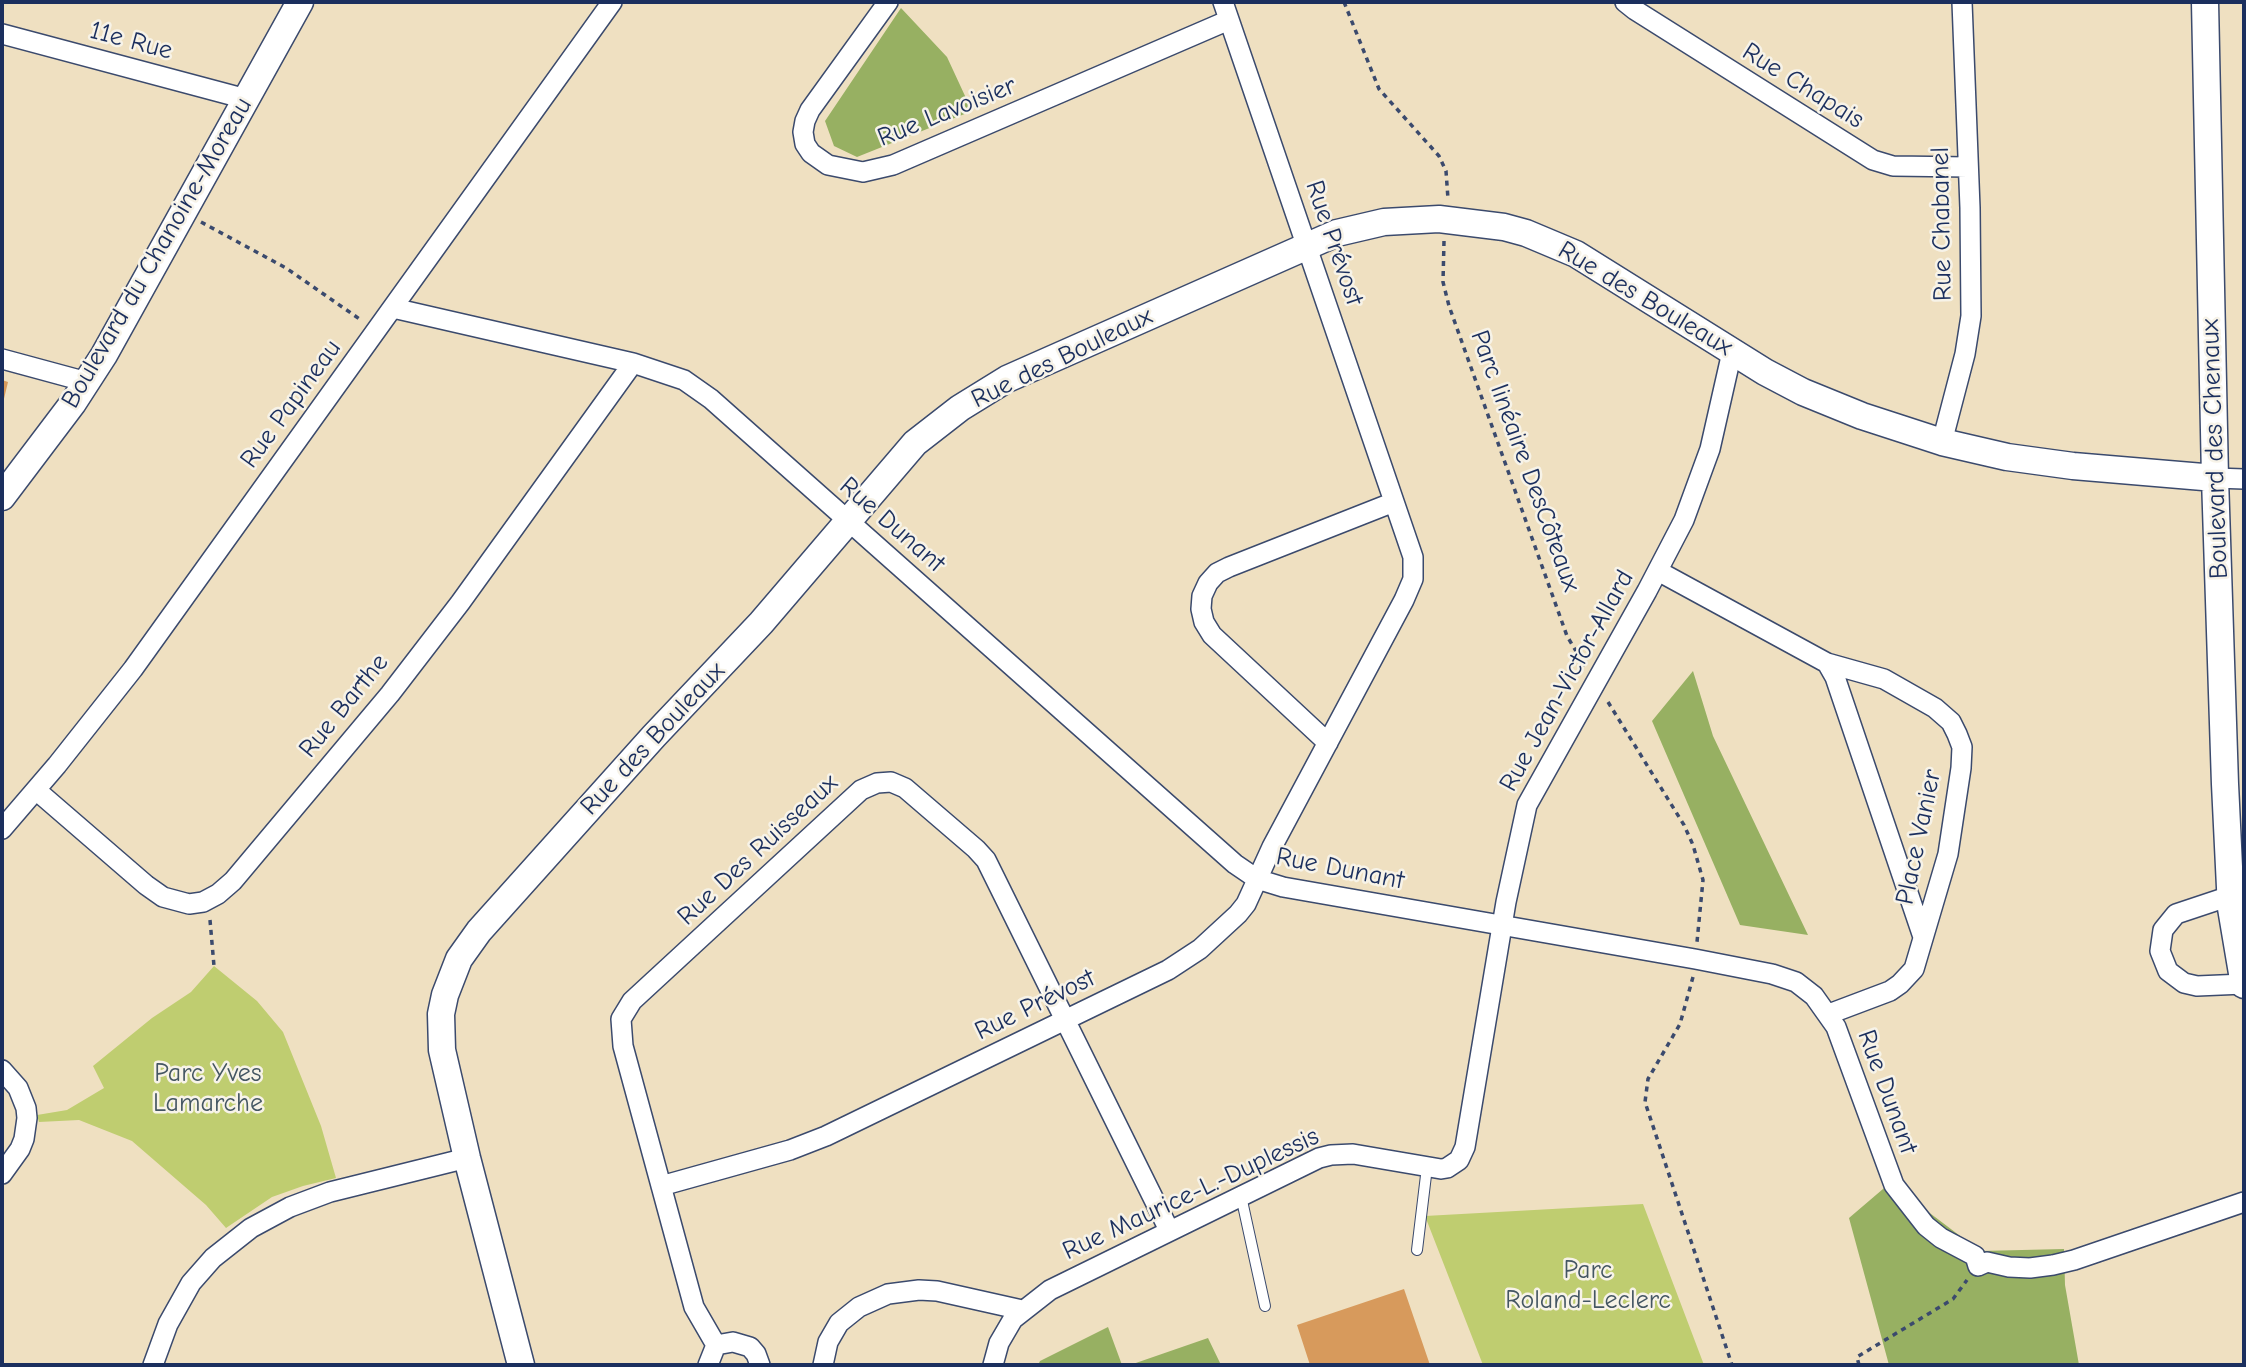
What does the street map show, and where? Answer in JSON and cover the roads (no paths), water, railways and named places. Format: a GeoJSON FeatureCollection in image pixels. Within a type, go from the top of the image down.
{"type":"FeatureCollection","features":[{"type":"Feature","properties":{"kind":"street","name":"Boulevard du Chanoine-Moreau"},"geometry":{"type":"LineString","coordinates":[[2,497],[87,382],[300,2]]}},
{"type":"Feature","properties":{"kind":"street","name":"Rue Papineau"},"geometry":{"type":"LineString","coordinates":[[2,829],[126,679],[612,2]]}},
{"type":"Feature","properties":{"kind":"street","name":"Rue Lavoisier"},"geometry":{"type":"LineString","coordinates":[[888,2],[810,110],[805,121],[805,144],[811,153],[828,165],[863,172],[893,165],[1226,11]]}},
{"type":"Feature","properties":{"kind":"street","name":"Rue Chapais"},"geometry":{"type":"LineString","coordinates":[[1625,2],[1873,160],[1893,166],[1968,167]]}},
{"type":"Feature","properties":{"kind":"street","name":"Rue Chabanel"},"geometry":{"type":"LineString","coordinates":[[1942,442],[1965,354],[1971,316],[1962,2]]}},
{"type":"Feature","properties":{"kind":"street","name":"Boulevard des Chenaux"},"geometry":{"type":"LineString","coordinates":[[2205,2],[2215,478],[2230,896],[2244,985],[2197,986],[2184,983],[2168,971],[2160,951],[2163,930],[2173,917],[2184,910],[2230,896]]}},
{"type":"Feature","properties":{"kind":"street","name":"Rue Prévost"},"geometry":{"type":"LineString","coordinates":[[660,1186],[809,1143],[1168,970],[1200,949],[1238,914],[1410,588],[1414,569],[1413,557],[1226,11]]}},
{"type":"Feature","properties":{"kind":"street","name":"11e Rue"},"geometry":{"type":"LineString","coordinates":[[2,34],[246,99]]}},
{"type":"Feature","properties":{"kind":"street","name":"Rue des Bouleaux"},"geometry":{"type":"LineString","coordinates":[[521,1365],[442,1050],[440,1034],[445,995],[460,959],[479,931],[654,736],[761,623],[915,443],[978,396],[1030,368],[1349,230],[1384,222],[1446,219],[1504,227],[1552,242],[1602,268],[1765,372],[1832,405],[1942,442],[2007,457],[2073,466],[2215,478]]}},
{"type":"Feature","properties":{"kind":"street","name":"Rue Dunant"},"geometry":{"type":"LineString","coordinates":[[393,308],[633,363],[669,373],[697,389],[1235,864],[1257,879],[1283,887],[1695,959],[1785,977],[1805,988],[1829,1014],[1836,1027],[1894,1185],[1926,1226],[1941,1238],[1975,1256],[1978,1266],[1987,1262],[2030,1268],[2074,1260],[2244,1202]]}},
{"type":"Feature","properties":{"kind":"street","name":"Rue Jean-Victor-Allard"},"geometry":{"type":"LineString","coordinates":[[1453,1165],[1459,1160],[1465,1147],[1502,925],[1527,805],[1684,520],[1703,472],[1732,352]]}},
{"type":"Feature","properties":{"kind":"street"},"geometry":{"type":"LineString","coordinates":[[2,359],[87,382]]}},
{"type":"Feature","properties":{"kind":"street","name":"Rue Barthe"},"geometry":{"type":"LineString","coordinates":[[36,790],[154,892],[180,903],[208,900],[233,881],[390,694],[460,603],[633,363]]}},
{"type":"Feature","properties":{"kind":"street"},"geometry":{"type":"LineString","coordinates":[[2215,478],[2244,479]]}},
{"type":"Feature","properties":{"kind":"street"},"geometry":{"type":"LineString","coordinates":[[1328,743],[1212,635],[1201,609],[1202,596],[1217,573],[1229,567],[1394,502]]}},
{"type":"Feature","properties":{"kind":"street","name":"Place Vanier"},"geometry":{"type":"LineString","coordinates":[[1658,571],[1827,663],[1861,670],[1884,679],[1936,708],[1951,722],[1957,734],[1962,747],[1961,768],[1948,854],[1914,969],[1900,984],[1877,996],[1829,1014]]}},
{"type":"Feature","properties":{"kind":"street","name":"Place Vanier"},"geometry":{"type":"LineString","coordinates":[[1827,663],[1839,690],[1923,937]]}},
{"type":"Feature","properties":{"kind":"street","name":"Rue Des Ruisseaux"},"geometry":{"type":"LineString","coordinates":[[716,1345],[694,1307],[660,1186],[623,1046],[620,1027],[623,1012],[660,974],[869,785],[891,782],[905,788],[981,854],[1169,1230]]}},
{"type":"Feature","properties":{"kind":"street"},"geometry":{"type":"LineString","coordinates":[[2,1070],[18,1088],[27,1118],[20,1149],[2,1174]]}},
{"type":"Feature","properties":{"kind":"street","name":"Rue Maurice-L.-Duplessis"},"geometry":{"type":"LineString","coordinates":[[993,1365],[1005,1330],[1023,1310],[1062,1282],[1319,1158],[1353,1154],[1441,1169],[1453,1165]]}},
{"type":"Feature","properties":{"kind":"street"},"geometry":{"type":"LineString","coordinates":[[153,1365],[168,1324],[191,1283],[213,1258],[251,1228],[275,1213],[315,1197],[467,1158]]}},
{"type":"Feature","properties":{"kind":"street"},"geometry":{"type":"LineString","coordinates":[[823,1365],[828,1342],[839,1323],[859,1307],[888,1294],[937,1291],[1023,1310]]}},
{"type":"Feature","properties":{"kind":"street"},"geometry":{"type":"LineString","coordinates":[[708,1365],[716,1345],[733,1342],[742,1343],[757,1354],[760,1365]]}},
{"type":"Feature","properties":{"kind":"lane"},"geometry":{"type":"LineString","coordinates":[[1417,1250],[1427,1167]]}},
{"type":"Feature","properties":{"kind":"lane"},"geometry":{"type":"LineString","coordinates":[[1240,1196],[1265,1306]]}},
{"type":"Feature","properties":{"kind":"park label","name":"Parc Yves Lamarche"},"geometry":{"type":"Point","coordinates":[208,1089]}},
{"type":"Feature","properties":{"kind":"park label","name":"Parc Roland-Leclerc"},"geometry":{"type":"Point","coordinates":[1588,1286]}}]}
